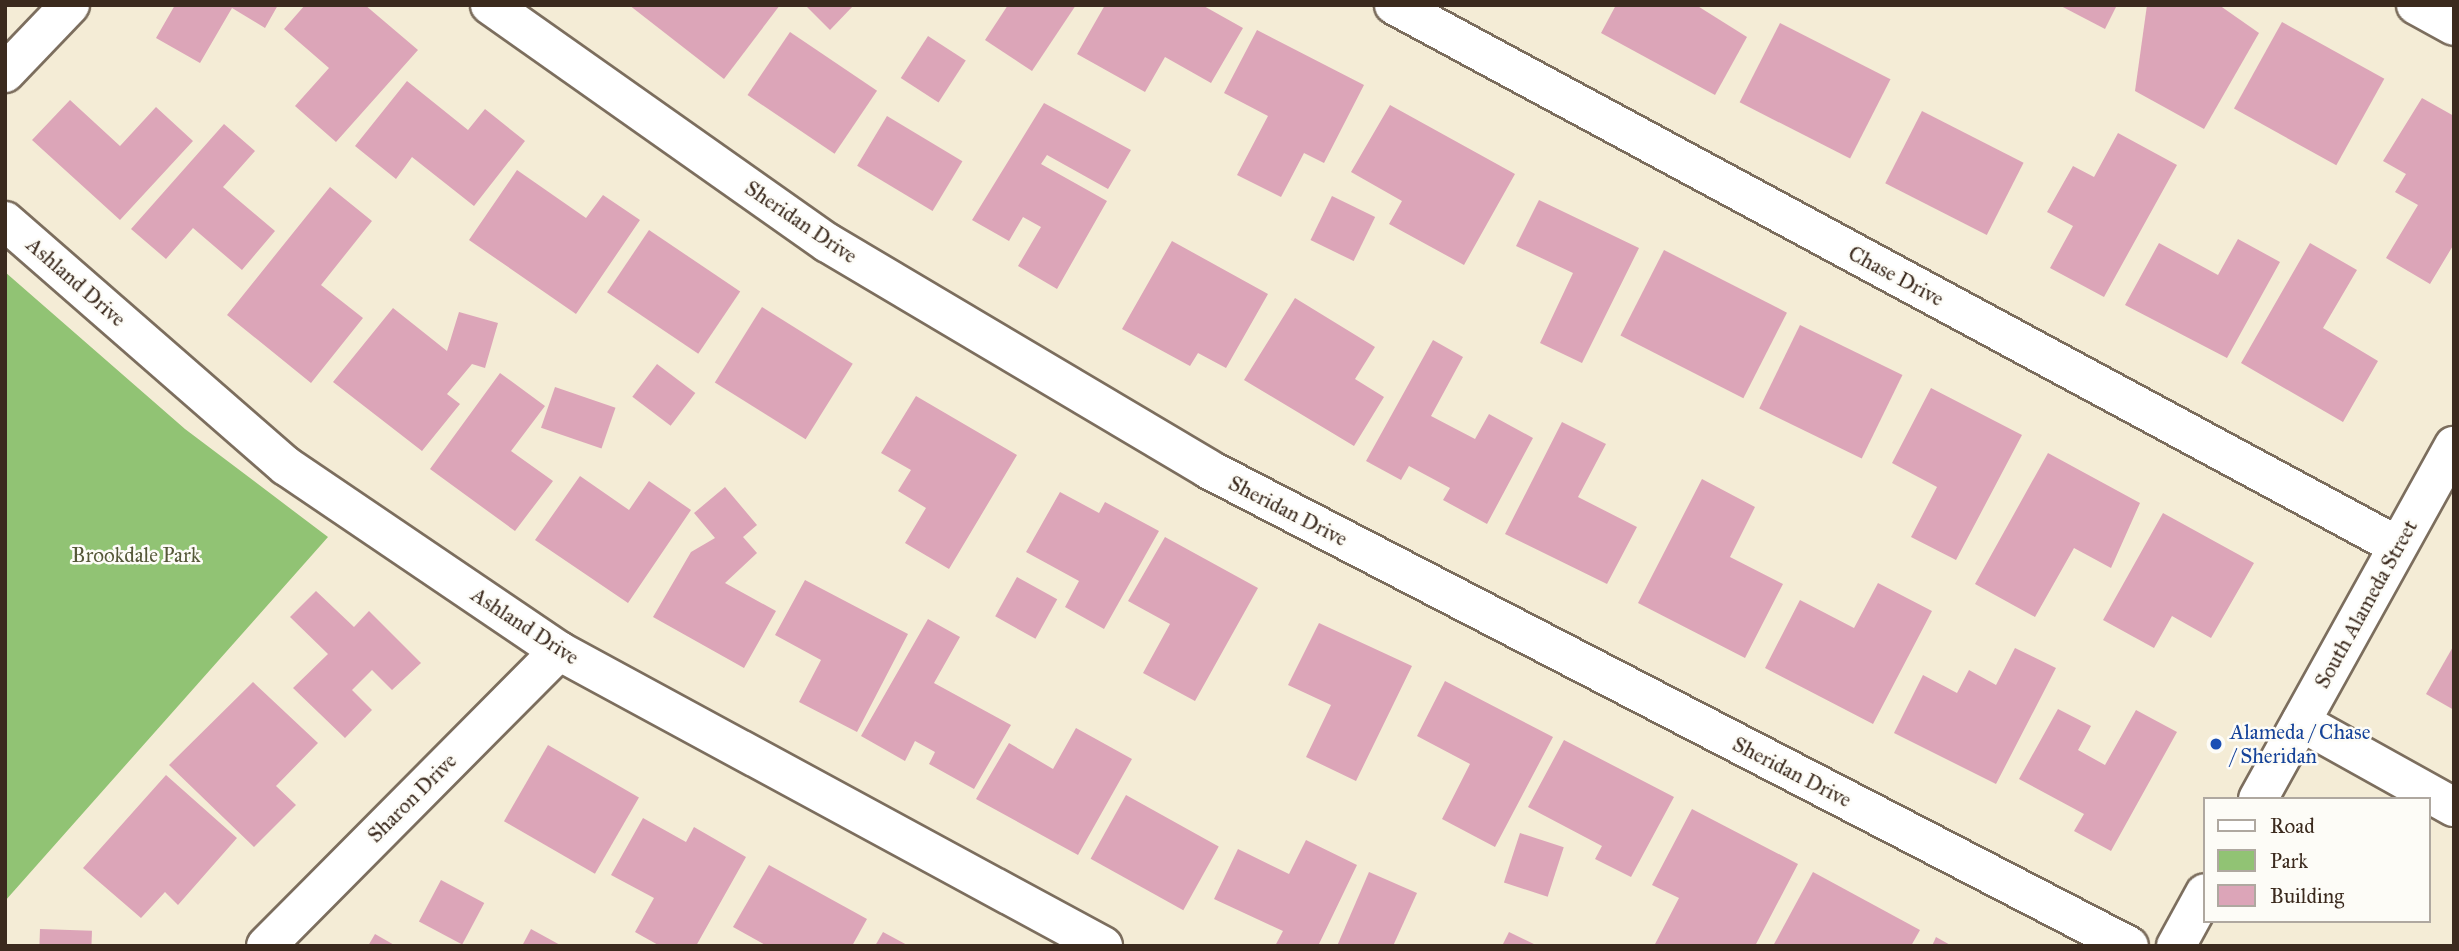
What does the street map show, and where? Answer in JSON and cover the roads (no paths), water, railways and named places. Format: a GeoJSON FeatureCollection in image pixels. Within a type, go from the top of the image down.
{"type":"FeatureCollection","features":[{"type":"Feature","properties":{"kind":"street"},"geometry":{"type":"LineString","coordinates":[[5,73],[70,5]]}},
{"type":"Feature","properties":{"kind":"street","name":"Sheridan Drive"},"geometry":{"type":"LineString","coordinates":[[490,5],[828,243],[1208,469],[2129,946]]}},
{"type":"Feature","properties":{"kind":"street","name":"Chase Drive"},"geometry":{"type":"LineString","coordinates":[[1394,5],[2398,546]]}},
{"type":"Feature","properties":{"kind":"street"},"geometry":{"type":"LineString","coordinates":[[2416,5],[2454,26]]}},
{"type":"Feature","properties":{"kind":"street","name":"Ashland Drive"},"geometry":{"type":"LineString","coordinates":[[5,221],[286,466],[559,651],[1103,946]]}},
{"type":"Feature","properties":{"kind":"street","name":"South Alameda Street"},"geometry":{"type":"LineString","coordinates":[[2259,797],[2454,446]]}},
{"type":"Feature","properties":{"kind":"street","name":"Sharon Drive"},"geometry":{"type":"LineString","coordinates":[[266,946],[559,651]]}},
{"type":"Feature","properties":{"kind":"street"},"geometry":{"type":"LineString","coordinates":[[2301,722],[2454,807]]}},
{"type":"Feature","properties":{"kind":"street"},"geometry":{"type":"LineString","coordinates":[[2176,946],[2204,895]]}},
{"type":"Feature","properties":{"kind":"place","name":"Alameda / Chase / Sheridan"},"geometry":{"type":"Point","coordinates":[2216,744]}},
{"type":"Feature","properties":{"kind":"park label","name":"Brookdale Park"},"geometry":{"type":"Point","coordinates":[136,555]}}]}
